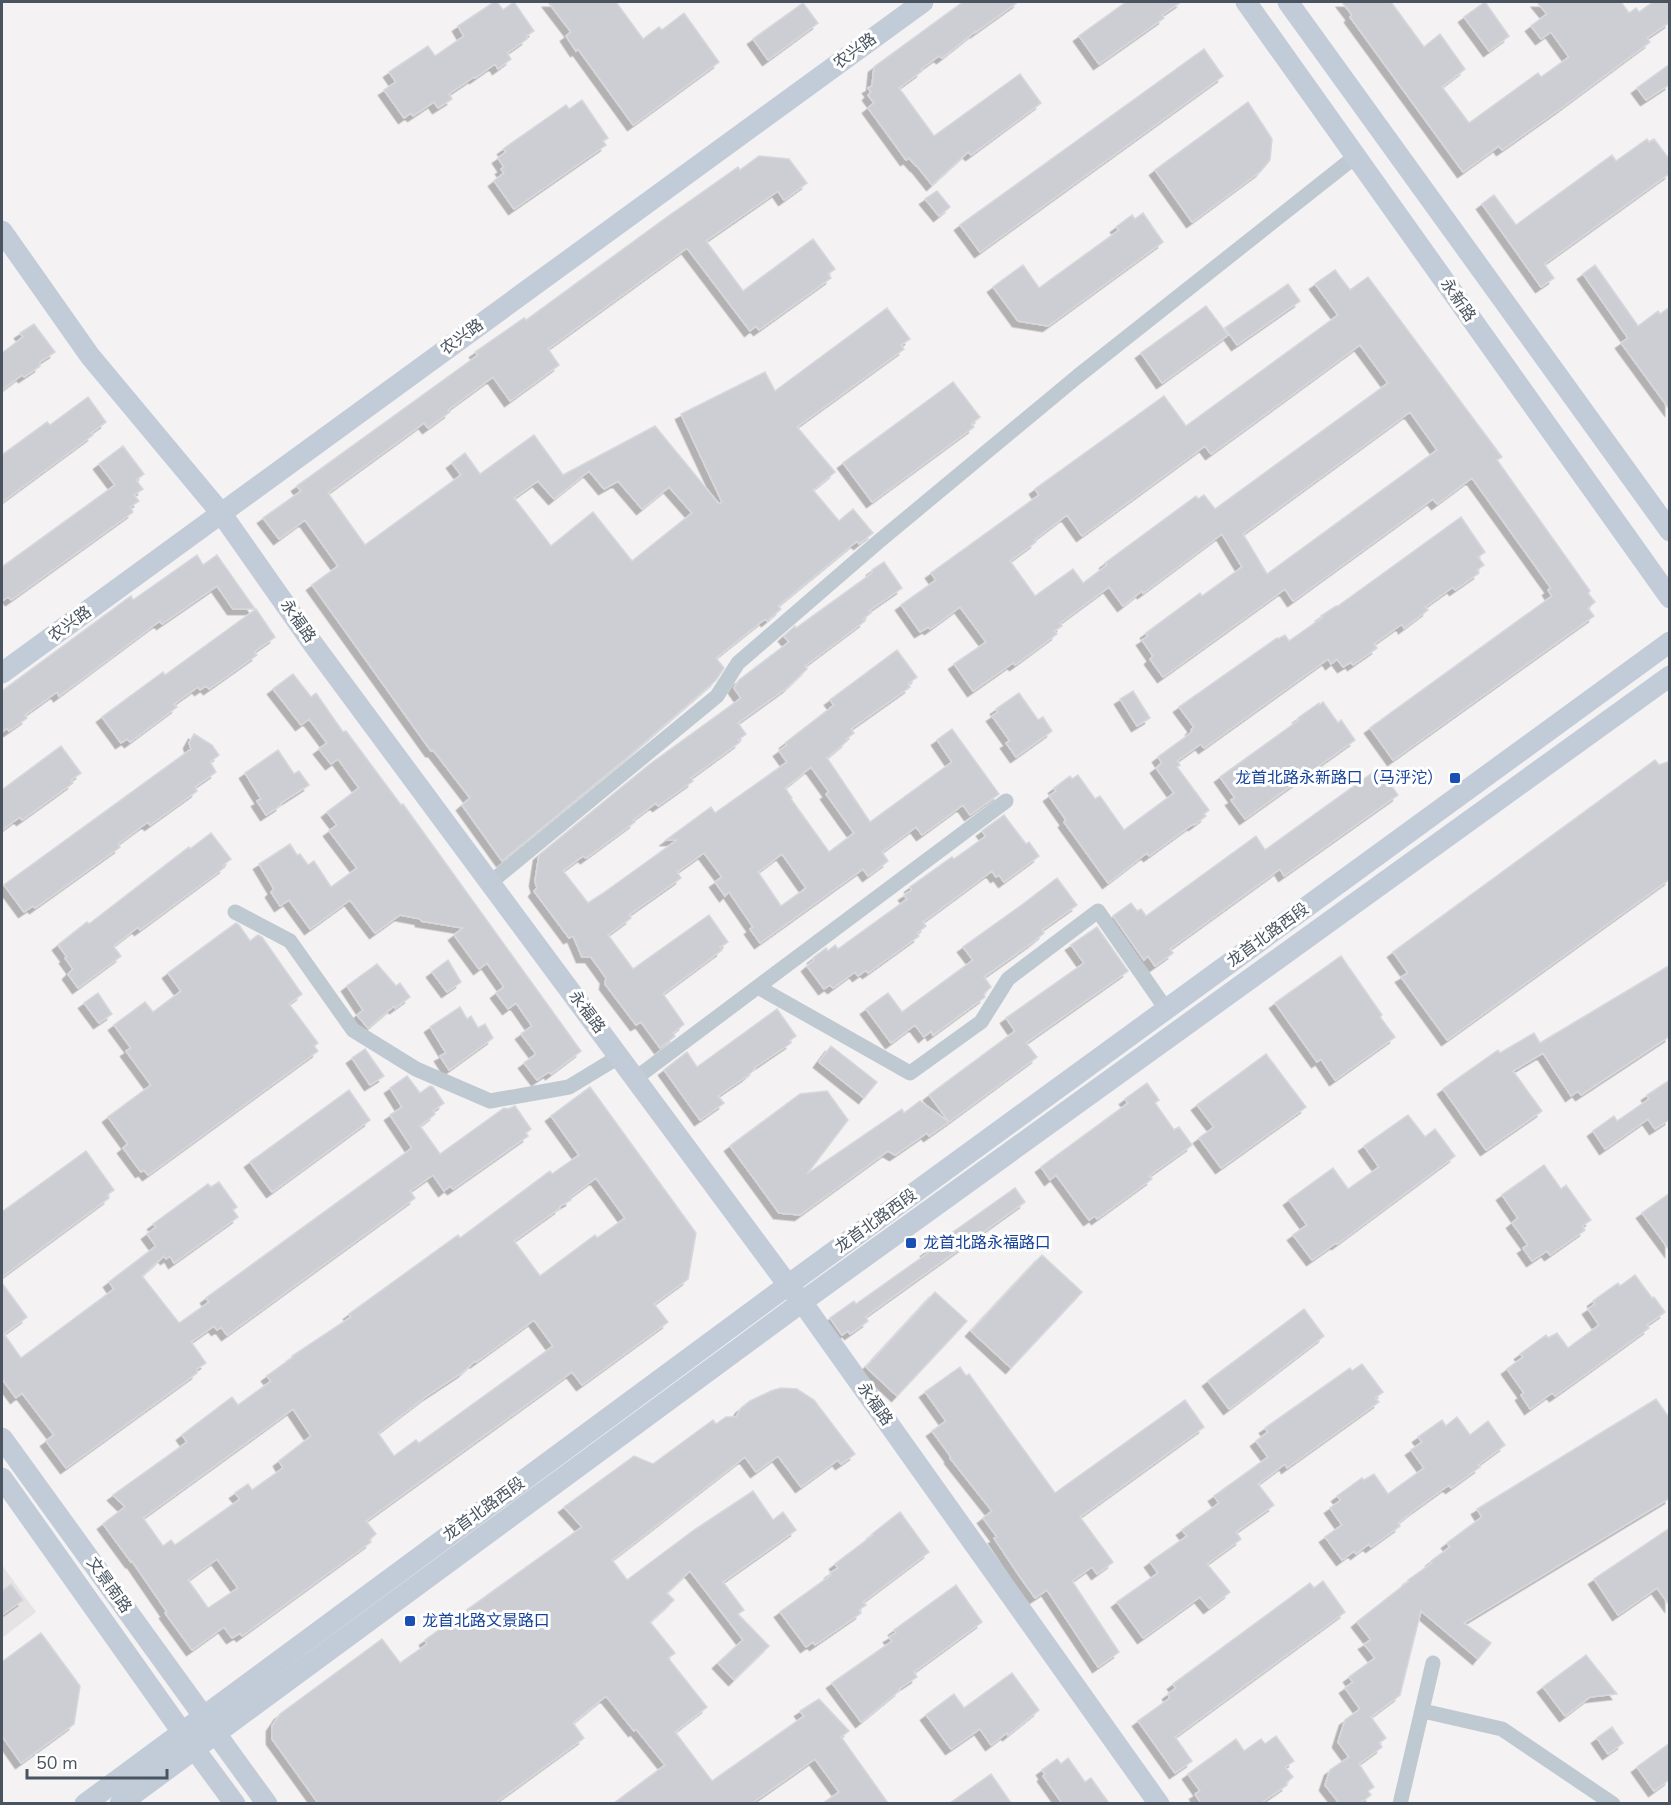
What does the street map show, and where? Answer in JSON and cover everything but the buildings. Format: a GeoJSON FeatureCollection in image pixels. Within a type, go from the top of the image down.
{"type":"FeatureCollection","features":[{"type":"Feature","properties":{"kind":"street","name":"农兴路"},"geometry":{"type":"LineString","coordinates":[[2,673],[923,2]]}},
{"type":"Feature","properties":{"kind":"street","name":"永新路"},"geometry":{"type":"LineString","coordinates":[[1246,2],[1670,598]]}},
{"type":"Feature","properties":{"kind":"street"},"geometry":{"type":"LineString","coordinates":[[1288,2],[1670,531]]}},
{"type":"Feature","properties":{"kind":"street"},"geometry":{"type":"LineString","coordinates":[[491,882],[717,696],[738,663],[878,543],[1078,376],[1356,156]]}},
{"type":"Feature","properties":{"kind":"street","name":"永福路"},"geometry":{"type":"LineString","coordinates":[[2,231],[90,356],[221,513],[313,644],[802,1302],[1159,1803]]}},
{"type":"Feature","properties":{"kind":"street","name":"龙首北路西段"},"geometry":{"type":"LineString","coordinates":[[120,1803],[189,1741],[204,1715],[788,1285],[1670,642]]}},
{"type":"Feature","properties":{"kind":"street","name":"龙首北路西段"},"geometry":{"type":"LineString","coordinates":[[85,1803],[189,1741],[217,1733],[802,1302],[1670,676]]}},
{"type":"Feature","properties":{"kind":"street"},"geometry":{"type":"LineString","coordinates":[[636,1078],[1006,801]]}},
{"type":"Feature","properties":{"kind":"street"},"geometry":{"type":"LineString","coordinates":[[758,987],[910,1073],[981,1022],[1008,979],[1098,911],[1166,1009]]}},
{"type":"Feature","properties":{"kind":"street"},"geometry":{"type":"LineString","coordinates":[[235,912],[290,941],[353,1030],[416,1070],[490,1101],[569,1087],[620,1056]]}},
{"type":"Feature","properties":{"kind":"street","name":"文景南路"},"geometry":{"type":"LineString","coordinates":[[2,1438],[267,1803]]}},
{"type":"Feature","properties":{"kind":"street","name":"文景南路"},"geometry":{"type":"LineString","coordinates":[[2,1478],[235,1803]]}},
{"type":"Feature","properties":{"kind":"street"},"geometry":{"type":"LineString","coordinates":[[1400,1803],[1433,1663]]}},
{"type":"Feature","properties":{"kind":"street"},"geometry":{"type":"LineString","coordinates":[[1423,1711],[1502,1729],[1613,1803]]}},
{"type":"Feature","properties":{"kind":"shaded area"},"geometry":{"type":"Polygon","coordinates":[[[2,1565],[36,1612],[2,1638],[2,1565]]]}},
{"type":"Feature","properties":{"kind":"place","name":"龙首北路永新路口（马泘沱）"},"geometry":{"type":"Point","coordinates":[1455,778]}},
{"type":"Feature","properties":{"kind":"place","name":"龙首北路永福路口"},"geometry":{"type":"Point","coordinates":[911,1243]}},
{"type":"Feature","properties":{"kind":"place","name":"龙首北路文景路口"},"geometry":{"type":"Point","coordinates":[410,1621]}}]}
